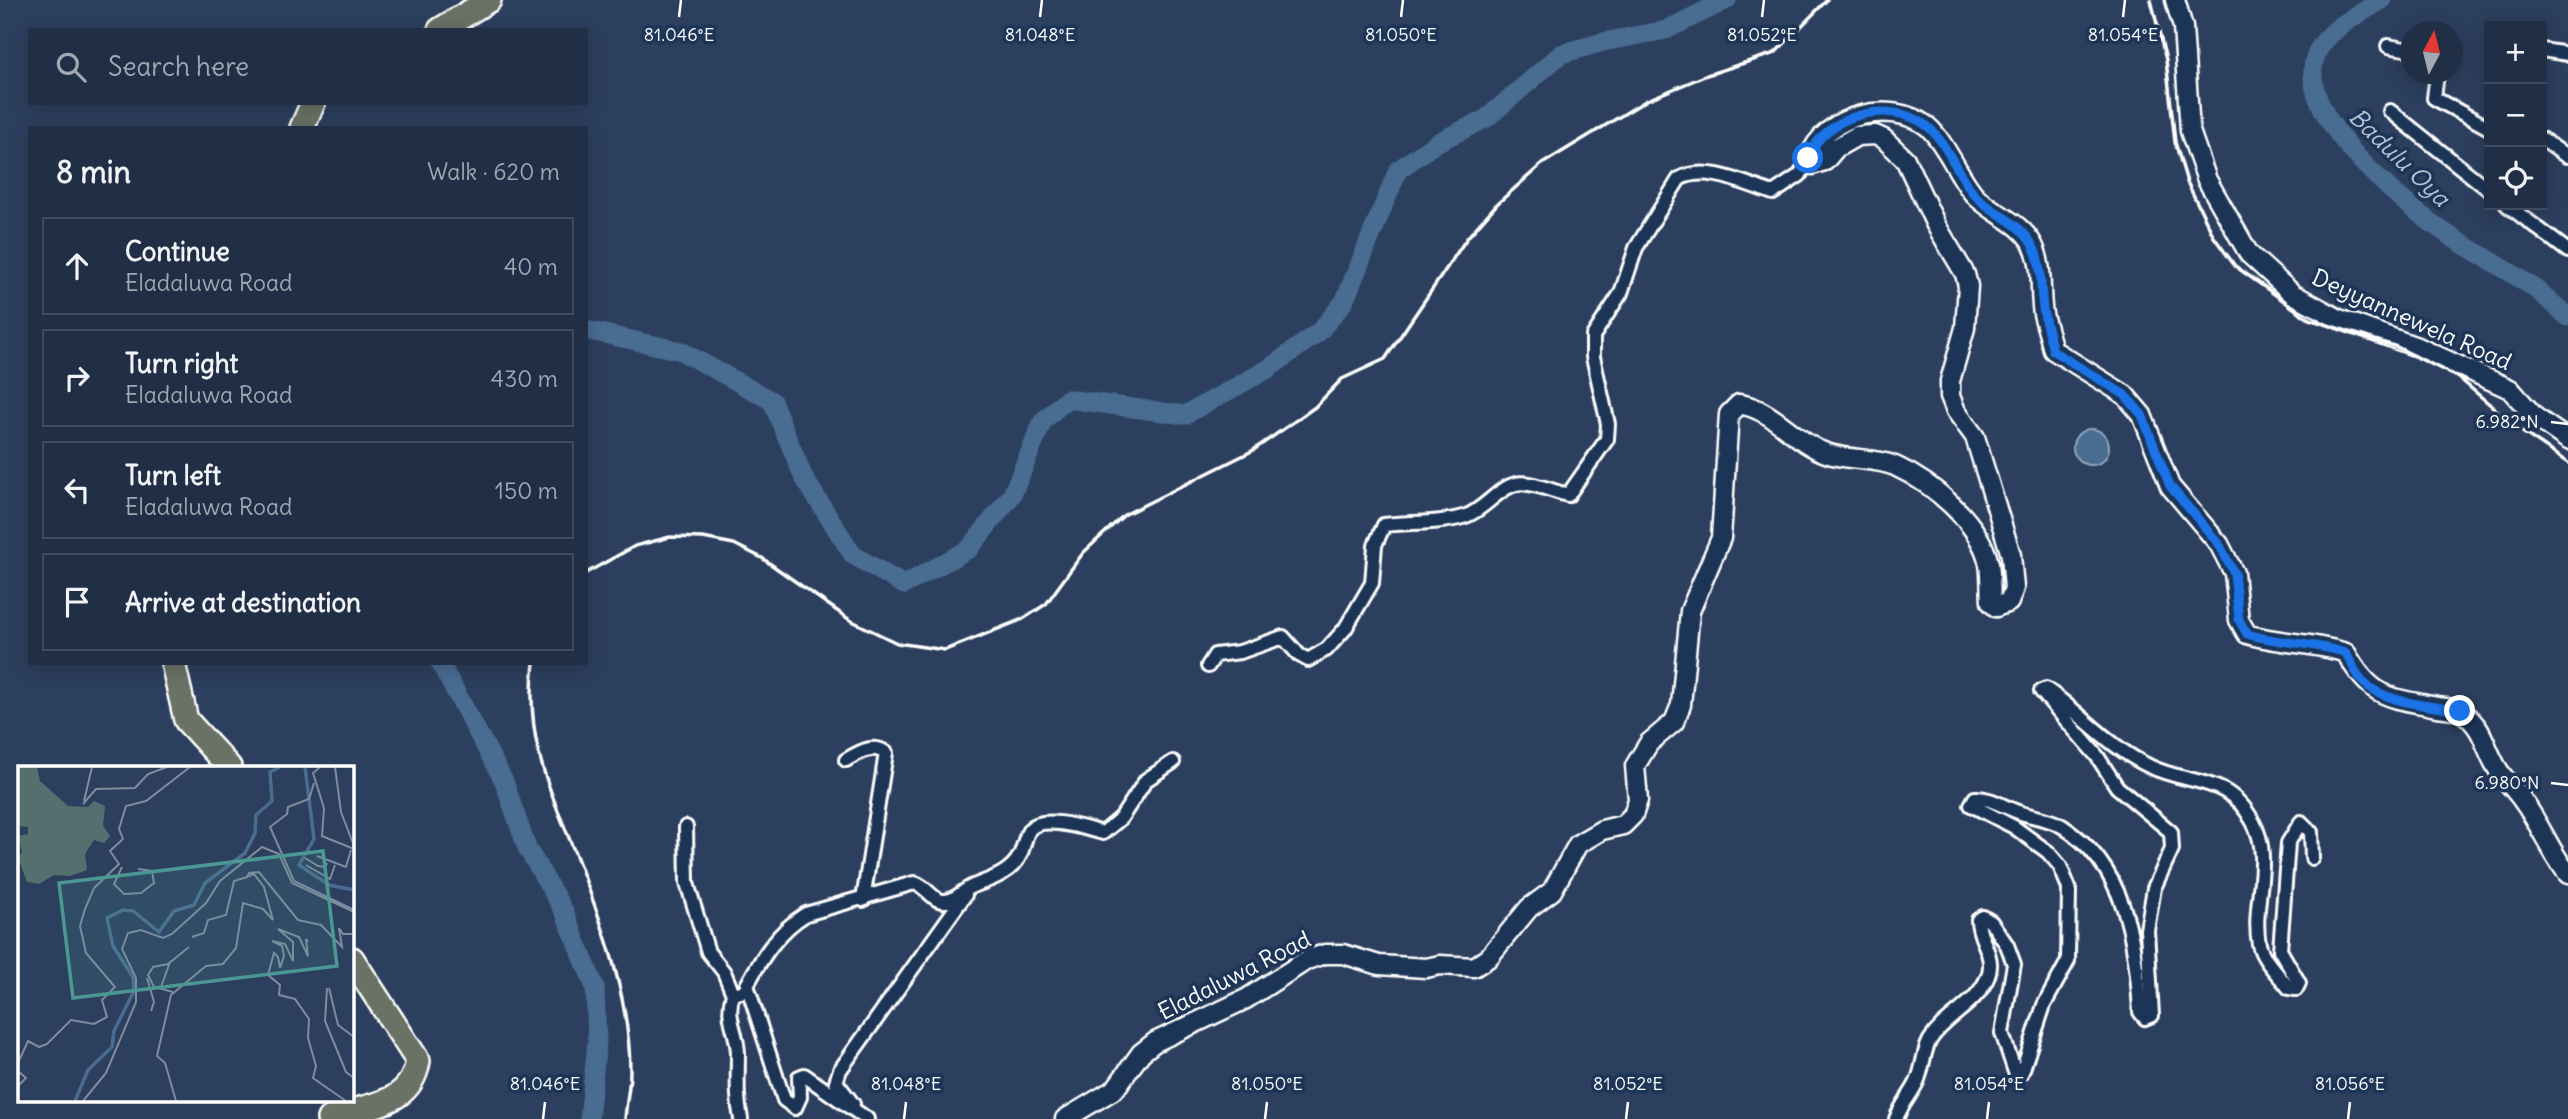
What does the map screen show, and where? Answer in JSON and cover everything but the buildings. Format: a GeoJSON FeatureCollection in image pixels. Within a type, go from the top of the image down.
{"type":"FeatureCollection","features":[{"type":"Feature","properties":{"kind":"highway"},"geometry":{"type":"LineString","coordinates":[[443,28],[489,0]]}},
{"type":"Feature","properties":{"kind":"highway"},"geometry":{"type":"LineString","coordinates":[[303,126],[312,105]]}},
{"type":"Feature","properties":{"kind":"highway"},"geometry":{"type":"LineString","coordinates":[[173,665],[186,720],[228,766]]}},
{"type":"Feature","properties":{"kind":"highway"},"geometry":{"type":"LineString","coordinates":[[329,1119],[402,1093],[415,1078],[418,1061],[354,962]]}},
{"type":"Feature","properties":{"kind":"street","name":"Deyyannewela Road"},"geometry":{"type":"LineString","coordinates":[[2175,0],[2183,27],[2190,131],[2207,180],[2249,254],[2293,294],[2339,319],[2420,348],[2510,389],[2535,417],[2568,440]]}},
{"type":"Feature","properties":{"kind":"street"},"geometry":{"type":"LineString","coordinates":[[2388,47],[2400,49]]}},
{"type":"Feature","properties":{"kind":"street"},"geometry":{"type":"LineString","coordinates":[[2547,51],[2568,54]]}},
{"type":"Feature","properties":{"kind":"street"},"geometry":{"type":"LineString","coordinates":[[2436,84],[2434,98],[2484,125]]}},
{"type":"Feature","properties":{"kind":"street"},"geometry":{"type":"LineString","coordinates":[[2390,111],[2484,186]]}},
{"type":"Feature","properties":{"kind":"street"},"geometry":{"type":"LineString","coordinates":[[1208,666],[1216,655],[1240,652],[1274,638],[1283,637],[1299,655],[1308,660],[1327,649],[1345,629],[1372,583],[1375,545],[1384,525],[1464,517],[1481,509],[1514,484],[1531,484],[1543,490],[1568,495],[1607,439],[1608,424],[1594,357],[1593,336],[1621,293],[1636,248],[1679,179],[1687,174],[1720,176],[1773,193],[1800,174],[1812,148],[1836,125],[1859,115],[1882,112],[1908,116],[1929,127],[1974,195],[2012,222],[2031,242],[2039,259],[2043,313],[2053,351],[2125,395],[2142,415],[2170,486],[2219,544],[2234,573],[2239,620],[2247,634],[2276,643],[2320,644],[2346,653],[2361,679],[2371,689],[2401,700],[2460,711],[2479,727],[2486,748],[2499,771],[2524,802],[2551,852],[2568,874]]}},
{"type":"Feature","properties":{"kind":"street","name":"Eladaluwa Road"},"geometry":{"type":"LineString","coordinates":[[1065,1119],[1115,1089],[1141,1053],[1155,1042],[1246,999],[1307,960],[1325,954],[1343,954],[1379,965],[1474,967],[1488,958],[1529,908],[1552,891],[1578,844],[1602,830],[1623,825],[1633,815],[1638,800],[1635,766],[1649,743],[1674,722],[1681,705],[1690,611],[1721,538],[1729,414],[1739,404],[1757,407],[1825,453],[1893,466],[1923,483],[1956,510],[1978,536],[1989,564],[1990,602],[1996,607],[2009,602],[2014,588],[2011,555],[1975,437],[1956,411],[1950,396],[1950,382],[1965,328],[1968,286],[1965,274],[1936,225],[1906,159],[1884,139],[1875,135],[1857,136],[1836,148],[1825,161],[1812,164],[1808,158]]}},
{"type":"Feature","properties":{"kind":"street"},"geometry":{"type":"LineString","coordinates":[[2547,143],[2566,156],[2568,153]]}},
{"type":"Feature","properties":{"kind":"street"},"geometry":{"type":"LineString","coordinates":[[2514,210],[2568,251]]}},
{"type":"Feature","properties":{"kind":"street"},"geometry":{"type":"LineString","coordinates":[[1896,1119],[1901,1104],[1917,1084],[1930,1040],[1969,1004],[1988,976],[1990,955],[1978,931],[1978,920],[1983,918],[1991,922],[2007,946],[2014,964],[2002,1033],[2015,1072],[2022,1072],[2044,1006],[2068,961],[2069,888],[2060,866],[2048,852],[2014,827],[1978,811],[1971,805],[1975,798],[1985,797],[2011,810],[2059,824],[2091,847],[2121,897],[2137,957],[2140,1012],[2145,1018],[2152,1015],[2147,930],[2154,888],[2172,849],[2171,832],[2117,787],[2097,756],[2041,691],[2046,689],[2107,739],[2150,767],[2196,778],[2237,797],[2255,823],[2262,851],[2259,944],[2288,988],[2296,989],[2300,983],[2280,950],[2288,843],[2301,822],[2311,832],[2312,858]]}},
{"type":"Feature","properties":{"kind":"street"},"geometry":{"type":"LineString","coordinates":[[846,760],[864,749],[881,749],[886,753],[863,900]]}},
{"type":"Feature","properties":{"kind":"street"},"geometry":{"type":"LineString","coordinates":[[867,1119],[804,1075],[799,1077],[800,1097],[795,1108],[784,1100],[748,993],[747,985],[762,956],[790,924],[806,914],[863,900],[914,883],[923,884],[937,899],[944,901],[971,887],[990,883],[1019,859],[1030,829],[1038,824],[1062,823],[1103,833],[1121,818],[1146,780],[1173,762]]}},
{"type":"Feature","properties":{"kind":"street"},"geometry":{"type":"LineString","coordinates":[[686,827],[687,883],[708,952],[724,972],[733,994],[727,1011],[738,1050],[736,1087],[741,1119]]}},
{"type":"Feature","properties":{"kind":"street"},"geometry":{"type":"LineString","coordinates":[[857,1110],[836,1082],[840,1070],[971,887]]}},
{"type":"Feature","properties":{"kind":"street"},"geometry":{"type":"LineString","coordinates":[[733,994],[748,993]]}},
{"type":"Feature","properties":{"kind":"water"},"geometry":{"type":"Polygon","coordinates":[[[2091,429],[2104,434],[2109,447],[2104,460],[2091,465],[2078,460],[2073,447],[2078,434],[2091,429]]]}},
{"type":"Feature","properties":{"kind":"waterway"},"geometry":{"type":"LineString","coordinates":[[588,330],[681,351],[772,401],[804,478],[853,555],[904,585],[969,549],[1012,495],[1043,421],[1067,399],[1185,415],[1268,369],[1319,332],[1344,302],[1398,170],[1436,143],[1487,118],[1561,54],[1603,42],[1666,30],[1727,0]]}},
{"type":"Feature","properties":{"kind":"waterway","name":"Badulu Oya"},"geometry":{"type":"LineString","coordinates":[[2382,0],[2342,25],[2322,44],[2313,69],[2317,96],[2331,124],[2353,152],[2405,202],[2450,236],[2531,286],[2568,317]]}},
{"type":"Feature","properties":{"kind":"waterway"},"geometry":{"type":"LineString","coordinates":[[441,665],[504,781],[527,848],[564,911],[595,987],[597,1042],[589,1119]]}},
{"type":"Feature","properties":{"kind":"railway"},"geometry":{"type":"LineString","coordinates":[[588,572],[635,546],[670,537],[703,538],[734,544],[762,558],[850,620],[897,643],[945,650],[1023,619],[1046,604],[1083,553],[1124,515],[1252,451],[1315,407],[1342,379],[1385,359],[1467,238],[1497,204],[1542,164],[1647,100],[1707,75],[1775,53],[1827,0]]}},
{"type":"Feature","properties":{"kind":"railway"},"geometry":{"type":"LineString","coordinates":[[2151,0],[2166,60],[2175,142],[2187,182],[2214,237],[2235,266],[2309,319],[2397,347],[2459,378],[2521,431],[2568,463]]}},
{"type":"Feature","properties":{"kind":"railway"},"geometry":{"type":"LineString","coordinates":[[534,665],[533,722],[538,749],[602,926],[622,998],[630,1071],[625,1119]]}},
{"type":"Feature","properties":{"kind":"route"},"geometry":{"type":"LineString","coordinates":[[1808,158],[1812,148],[1836,125],[1859,115],[1882,112],[1908,116],[1929,127],[1974,195],[2012,222],[2031,242],[2039,259],[2043,313],[2053,351],[2125,395],[2142,415],[2170,486],[2219,544],[2234,573],[2239,620],[2247,634],[2276,643],[2320,644],[2346,653],[2361,679],[2371,689],[2401,700],[2460,711]]}}]}
